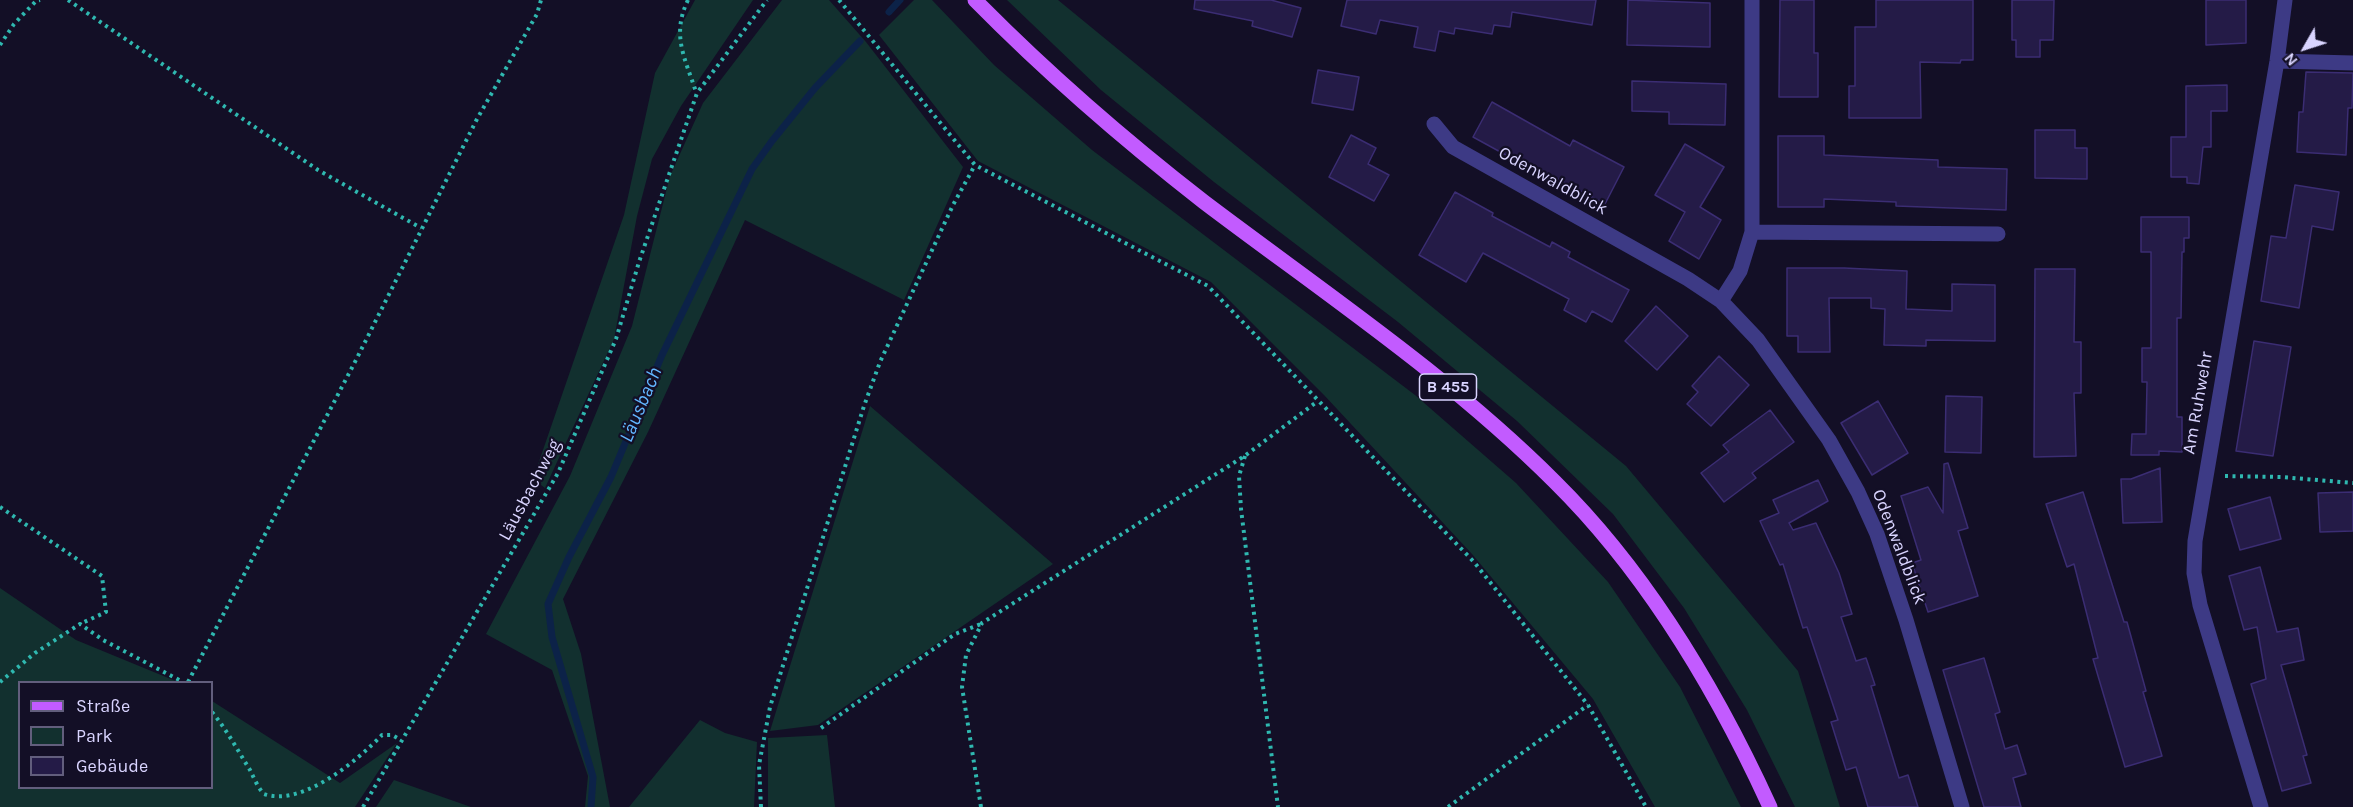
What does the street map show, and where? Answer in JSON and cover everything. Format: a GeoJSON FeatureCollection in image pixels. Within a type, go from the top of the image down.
{"type":"FeatureCollection","features":[{"type":"Feature","properties":{"kind":"main road","name":"B 455"},"geometry":{"type":"LineString","coordinates":[[975,0],[1029,54],[1128,142],[1390,340],[1512,441],[1557,484],[1637,577],[1672,627],[1731,726],[1770,807]]}},
{"type":"Feature","properties":{"kind":"street"},"geometry":{"type":"LineString","coordinates":[[1721,301],[1740,271],[1752,232],[1752,0]]}},
{"type":"Feature","properties":{"kind":"street","name":"Am Ruhwehr"},"geometry":{"type":"LineString","coordinates":[[2261,807],[2198,595],[2194,573],[2195,541],[2205,475],[2277,61],[2285,0]]}},
{"type":"Feature","properties":{"kind":"street"},"geometry":{"type":"LineString","coordinates":[[2277,61],[2353,63]]}},
{"type":"Feature","properties":{"kind":"street","name":"Odenwaldblick"},"geometry":{"type":"LineString","coordinates":[[1434,124],[1453,147],[1688,279],[1721,301],[1758,340],[1829,440],[1858,492],[1877,534],[1906,620],[1962,807]]}},
{"type":"Feature","properties":{"kind":"street"},"geometry":{"type":"LineString","coordinates":[[1752,232],[1998,234]]}},
{"type":"Feature","properties":{"kind":"path"},"geometry":{"type":"LineString","coordinates":[[0,45],[14,24],[36,1],[40,0]]}},
{"type":"Feature","properties":{"kind":"path"},"geometry":{"type":"LineString","coordinates":[[68,0],[318,170],[421,228]]}},
{"type":"Feature","properties":{"kind":"path"},"geometry":{"type":"LineString","coordinates":[[189,681],[357,358],[500,76],[537,14],[541,0]]}},
{"type":"Feature","properties":{"kind":"path"},"geometry":{"type":"LineString","coordinates":[[688,0],[682,11],[678,39],[697,93]]}},
{"type":"Feature","properties":{"kind":"path","name":"Läusbachweg"},"geometry":{"type":"LineString","coordinates":[[363,806],[558,473],[616,339],[639,262],[697,93],[767,0]]}},
{"type":"Feature","properties":{"kind":"path"},"geometry":{"type":"LineString","coordinates":[[839,0],[975,165],[1208,286],[1474,562],[1588,705],[1646,807]]}},
{"type":"Feature","properties":{"kind":"path"},"geometry":{"type":"LineString","coordinates":[[761,807],[759,765],[770,706],[864,406],[880,362],[953,205],[975,165]]}},
{"type":"Feature","properties":{"kind":"path"},"geometry":{"type":"LineString","coordinates":[[821,728],[955,634],[982,623],[1246,455],[1318,401]]}},
{"type":"Feature","properties":{"kind":"path"},"geometry":{"type":"LineString","coordinates":[[1246,455],[1239,476],[1241,510],[1278,807]]}},
{"type":"Feature","properties":{"kind":"path"},"geometry":{"type":"LineString","coordinates":[[2205,475],[2282,477],[2353,483]]}},
{"type":"Feature","properties":{"kind":"path"},"geometry":{"type":"LineString","coordinates":[[0,507],[102,576],[106,612],[80,624],[35,653],[0,682]]}},
{"type":"Feature","properties":{"kind":"path"},"geometry":{"type":"LineString","coordinates":[[981,807],[962,687],[966,655],[982,623]]}},
{"type":"Feature","properties":{"kind":"path"},"geometry":{"type":"LineString","coordinates":[[80,624],[103,640],[181,681]]}},
{"type":"Feature","properties":{"kind":"path"},"geometry":{"type":"LineString","coordinates":[[1448,807],[1588,705]]}},
{"type":"Feature","properties":{"kind":"path"},"geometry":{"type":"LineString","coordinates":[[213,713],[232,740],[264,795],[272,800]]}},
{"type":"Feature","properties":{"kind":"path"},"geometry":{"type":"LineString","coordinates":[[344,775],[382,735],[392,735],[401,740]]}},
{"type":"Feature","properties":{"kind":"green space"},"geometry":{"type":"Polygon","coordinates":[[[695,0],[753,0],[681,106],[652,159],[637,216],[614,339],[545,488],[533,479],[624,215],[655,73],[695,0]]]}},
{"type":"Feature","properties":{"kind":"green space"},"geometry":{"type":"Polygon","coordinates":[[[782,0],[829,0],[866,42],[963,167],[904,300],[745,220],[648,432],[563,599],[581,654],[610,807],[585,807],[588,776],[552,670],[486,634],[570,476],[632,326],[670,176],[703,103],[782,0]]]}},
{"type":"Feature","properties":{"kind":"green space"},"geometry":{"type":"Polygon","coordinates":[[[914,0],[932,0],[994,65],[1092,150],[1415,395],[1516,483],[1608,582],[1680,687],[1741,807],[1655,807],[1593,699],[1472,554],[1324,395],[1211,282],[978,161],[879,35],[914,0]]]}},
{"type":"Feature","properties":{"kind":"green space"},"geometry":{"type":"Polygon","coordinates":[[[1007,0],[1058,0],[1626,466],[1798,671],[1840,807],[1795,807],[1747,710],[1684,608],[1613,514],[1517,421],[1398,322],[1214,182],[1101,90],[1007,0]]]}},
{"type":"Feature","properties":{"kind":"green space"},"geometry":{"type":"Polygon","coordinates":[[[870,406],[1053,564],[818,725],[770,731],[870,406]]]}},
{"type":"Feature","properties":{"kind":"green space"},"geometry":{"type":"Polygon","coordinates":[[[0,588],[76,640],[176,681],[18,681],[18,789],[213,789],[213,702],[340,783],[397,743],[355,807],[0,807],[0,588]]]}},
{"type":"Feature","properties":{"kind":"green space"},"geometry":{"type":"Polygon","coordinates":[[[700,720],[725,733],[757,742],[754,807],[629,807],[700,720]]]}},
{"type":"Feature","properties":{"kind":"green space"},"geometry":{"type":"Polygon","coordinates":[[[827,735],[835,807],[768,807],[768,738],[827,735]]]}},
{"type":"Feature","properties":{"kind":"green space"},"geometry":{"type":"Polygon","coordinates":[[[394,780],[471,807],[376,807],[394,780]]]}},
{"type":"Feature","properties":{"kind":"building"},"geometry":{"type":"Polygon","coordinates":[[[1195,0],[1271,0],[1301,8],[1292,37],[1252,26],[1253,21],[1194,9],[1195,0]]]}},
{"type":"Feature","properties":{"kind":"building"},"geometry":{"type":"Polygon","coordinates":[[[1347,0],[1596,0],[1592,25],[1512,12],[1510,27],[1494,25],[1492,34],[1455,28],[1454,34],[1439,31],[1435,51],[1414,47],[1418,27],[1380,20],[1376,34],[1341,26],[1347,0]]]}},
{"type":"Feature","properties":{"kind":"building"},"geometry":{"type":"Polygon","coordinates":[[[1628,0],[1710,3],[1710,47],[1627,45],[1628,0]]]}},
{"type":"Feature","properties":{"kind":"building"},"geometry":{"type":"Polygon","coordinates":[[[1780,0],[1814,0],[1814,53],[1818,53],[1818,97],[1779,97],[1780,0]]]}},
{"type":"Feature","properties":{"kind":"building"},"geometry":{"type":"Polygon","coordinates":[[[1876,0],[1973,0],[1973,60],[1961,60],[1960,63],[1920,62],[1921,118],[1849,118],[1849,86],[1855,86],[1855,27],[1876,27],[1876,0]]]}},
{"type":"Feature","properties":{"kind":"building"},"geometry":{"type":"Polygon","coordinates":[[[2012,0],[2054,0],[2053,40],[2040,40],[2040,57],[2016,57],[2016,40],[2012,40],[2012,0]]]}},
{"type":"Feature","properties":{"kind":"building"},"geometry":{"type":"Polygon","coordinates":[[[2206,0],[2246,0],[2246,43],[2206,45],[2206,0]]]}},
{"type":"Feature","properties":{"kind":"building"},"geometry":{"type":"Polygon","coordinates":[[[1318,70],[1359,77],[1353,110],[1312,103],[1318,70]]]}},
{"type":"Feature","properties":{"kind":"building"},"geometry":{"type":"Polygon","coordinates":[[[2306,72],[2353,73],[2352,108],[2348,108],[2346,155],[2297,152],[2299,112],[2303,112],[2306,72]]]}},
{"type":"Feature","properties":{"kind":"building"},"geometry":{"type":"Polygon","coordinates":[[[1632,81],[1726,84],[1725,125],[1669,124],[1669,112],[1632,111],[1632,81]]]}},
{"type":"Feature","properties":{"kind":"building"},"geometry":{"type":"Polygon","coordinates":[[[2227,85],[2227,111],[2211,111],[2211,147],[2203,147],[2199,184],[2187,183],[2187,177],[2171,177],[2171,137],[2186,137],[2186,86],[2227,85]]]}},
{"type":"Feature","properties":{"kind":"building"},"geometry":{"type":"Polygon","coordinates":[[[1492,102],[1570,146],[1573,140],[1624,167],[1605,204],[1539,169],[1537,172],[1473,137],[1492,102]]]}},
{"type":"Feature","properties":{"kind":"building"},"geometry":{"type":"Polygon","coordinates":[[[2035,130],[2075,130],[2075,148],[2087,148],[2087,179],[2035,178],[2035,130]]]}},
{"type":"Feature","properties":{"kind":"building"},"geometry":{"type":"Polygon","coordinates":[[[1351,135],[1376,148],[1368,164],[1389,175],[1374,201],[1329,177],[1351,135]]]}},
{"type":"Feature","properties":{"kind":"building"},"geometry":{"type":"Polygon","coordinates":[[[1778,136],[1824,136],[1824,155],[1938,160],[1938,167],[2007,169],[2006,210],[1896,206],[1896,202],[1824,199],[1824,207],[1778,207],[1778,136]]]}},
{"type":"Feature","properties":{"kind":"building"},"geometry":{"type":"Polygon","coordinates":[[[1685,144],[1724,167],[1700,207],[1721,220],[1699,259],[1669,241],[1685,212],[1655,195],[1685,144]]]}},
{"type":"Feature","properties":{"kind":"building"},"geometry":{"type":"Polygon","coordinates":[[[2295,185],[2339,192],[2333,230],[2312,226],[2299,308],[2261,301],[2271,236],[2286,238],[2295,185]]]}},
{"type":"Feature","properties":{"kind":"building"},"geometry":{"type":"Polygon","coordinates":[[[1455,192],[1493,213],[1492,216],[1550,247],[1552,242],[1570,252],[1568,257],[1629,290],[1612,322],[1592,311],[1586,322],[1564,310],[1569,299],[1483,253],[1466,282],[1419,255],[1455,192]]]}},
{"type":"Feature","properties":{"kind":"building"},"geometry":{"type":"Polygon","coordinates":[[[2141,217],[2189,217],[2189,238],[2184,238],[2184,252],[2182,252],[2181,318],[2177,318],[2177,417],[2182,417],[2182,452],[2159,451],[2159,455],[2131,455],[2132,434],[2146,434],[2147,382],[2142,382],[2142,348],[2151,348],[2151,252],[2141,252],[2141,217]]]}},
{"type":"Feature","properties":{"kind":"building"},"geometry":{"type":"Polygon","coordinates":[[[1787,268],[1907,271],[1906,309],[1952,311],[1952,284],[1995,285],[1995,341],[1926,340],[1926,346],[1884,345],[1885,309],[1871,308],[1871,298],[1829,298],[1830,352],[1798,352],[1798,336],[1787,336],[1787,268]]]}},
{"type":"Feature","properties":{"kind":"building"},"geometry":{"type":"Polygon","coordinates":[[[2035,269],[2075,269],[2074,342],[2081,342],[2081,393],[2074,393],[2076,456],[2034,457],[2035,269]]]}},
{"type":"Feature","properties":{"kind":"building"},"geometry":{"type":"Polygon","coordinates":[[[1656,306],[1688,336],[1657,370],[1625,341],[1656,306]]]}},
{"type":"Feature","properties":{"kind":"building"},"geometry":{"type":"Polygon","coordinates":[[[2254,341],[2291,347],[2273,456],[2236,451],[2254,341]]]}},
{"type":"Feature","properties":{"kind":"building"},"geometry":{"type":"Polygon","coordinates":[[[1719,356],[1749,385],[1711,426],[1687,404],[1698,392],[1692,386],[1719,356]]]}},
{"type":"Feature","properties":{"kind":"building"},"geometry":{"type":"Polygon","coordinates":[[[1946,396],[1982,397],[1981,453],[1945,452],[1946,396]]]}},
{"type":"Feature","properties":{"kind":"building"},"geometry":{"type":"Polygon","coordinates":[[[1878,401],[1908,453],[1872,475],[1841,423],[1878,401]]]}},
{"type":"Feature","properties":{"kind":"building"},"geometry":{"type":"Polygon","coordinates":[[[1770,410],[1794,442],[1752,473],[1756,478],[1724,502],[1701,473],[1729,452],[1723,445],[1770,410]]]}},
{"type":"Feature","properties":{"kind":"building"},"geometry":{"type":"Polygon","coordinates":[[[1948,463],[1968,528],[1958,531],[1978,596],[1928,612],[1912,563],[1921,560],[1901,496],[1928,487],[1943,513],[1944,464],[1948,463]]]}},
{"type":"Feature","properties":{"kind":"building"},"geometry":{"type":"Polygon","coordinates":[[[2160,468],[2162,522],[2123,523],[2121,479],[2131,479],[2160,468]]]}},
{"type":"Feature","properties":{"kind":"building"},"geometry":{"type":"Polygon","coordinates":[[[1818,480],[1828,501],[1789,523],[1793,530],[1816,523],[1839,573],[1852,614],[1841,617],[1856,661],[1866,658],[1875,685],[1871,686],[1899,778],[1908,775],[1918,807],[1868,807],[1856,767],[1846,770],[1831,722],[1838,720],[1807,627],[1803,628],[1783,564],[1780,565],[1760,521],[1779,513],[1773,500],[1818,480]]]}},
{"type":"Feature","properties":{"kind":"building"},"geometry":{"type":"Polygon","coordinates":[[[2083,492],[2124,622],[2127,622],[2146,691],[2143,692],[2162,756],[2125,767],[2093,659],[2098,658],[2074,564],[2067,567],[2046,504],[2083,492]]]}},
{"type":"Feature","properties":{"kind":"building"},"geometry":{"type":"Polygon","coordinates":[[[2353,492],[2353,531],[2320,532],[2318,493],[2353,492]]]}},
{"type":"Feature","properties":{"kind":"building"},"geometry":{"type":"Polygon","coordinates":[[[2270,497],[2281,539],[2240,550],[2228,509],[2270,497]]]}},
{"type":"Feature","properties":{"kind":"building"},"geometry":{"type":"Polygon","coordinates":[[[2260,567],[2277,632],[2298,628],[2304,660],[2281,665],[2307,755],[2303,756],[2311,783],[2282,791],[2251,684],[2266,679],[2257,627],[2244,630],[2229,576],[2260,567]]]}},
{"type":"Feature","properties":{"kind":"building"},"geometry":{"type":"Polygon","coordinates":[[[1984,658],[2000,712],[1995,714],[2005,749],[2017,745],[2026,774],[2013,778],[2021,807],[1984,807],[1943,670],[1984,658]]]}},
{"type":"Feature","properties":{"kind":"waterway"},"geometry":{"type":"LineString","coordinates":[[889,12],[900,0]]}},
{"type":"Feature","properties":{"kind":"waterway","name":"Läusbach"},"geometry":{"type":"LineString","coordinates":[[591,807],[593,777],[552,637],[548,604],[569,557],[611,477],[662,355],[752,169],[815,88],[860,41]]}}]}
